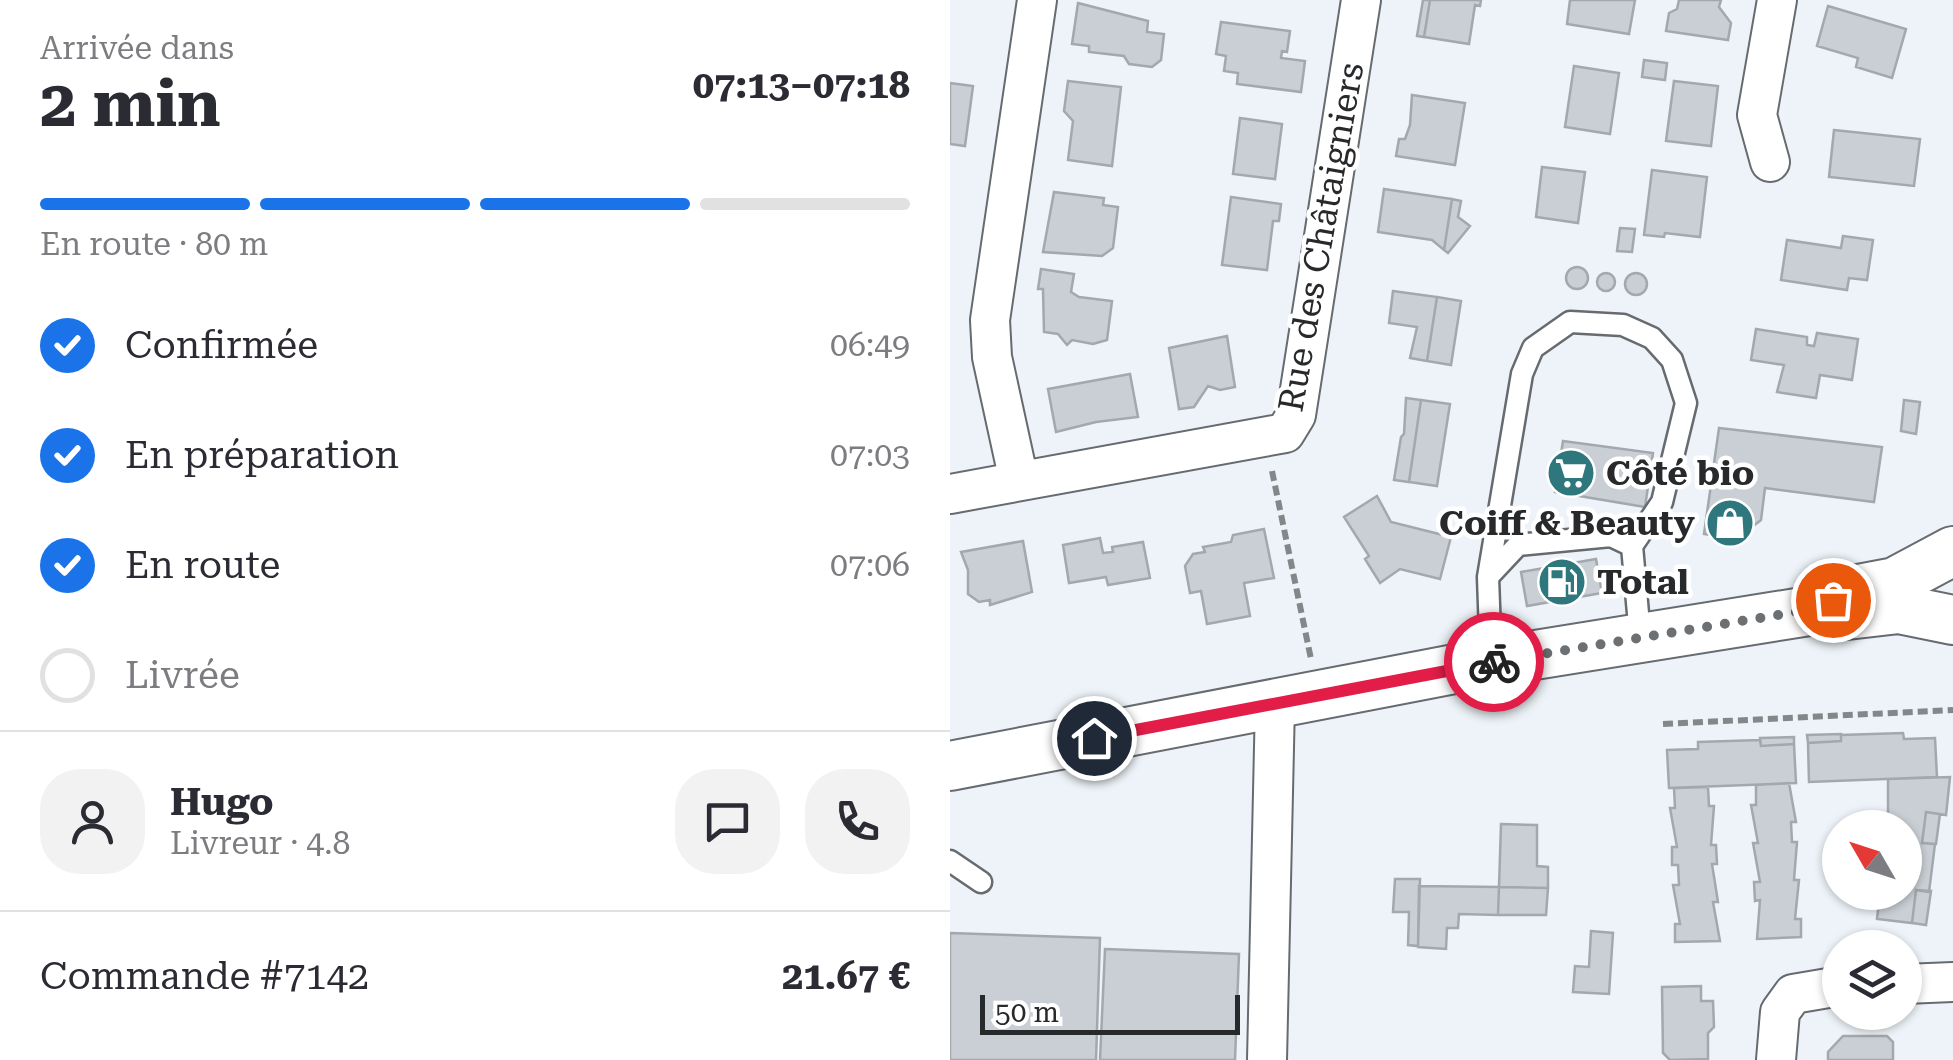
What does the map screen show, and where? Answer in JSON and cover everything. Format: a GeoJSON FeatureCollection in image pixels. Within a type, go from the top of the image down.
{"type":"FeatureCollection","features":[{"type":"Feature","properties":{"kind":"street"},"geometry":{"type":"LineString","coordinates":[[1019,482],[992,358],[990,320],[1037,0]]}},
{"type":"Feature","properties":{"kind":"street","name":"Rue des Châtaigniers"},"geometry":{"type":"LineString","coordinates":[[950,494],[1286,432],[1296,415],[1361,0]]}},
{"type":"Feature","properties":{"kind":"street"},"geometry":{"type":"LineString","coordinates":[[1770,162],[1758,116],[1777,0]]}},
{"type":"Feature","properties":{"kind":"street"},"geometry":{"type":"LineString","coordinates":[[950,766],[1491,662],[1808,610],[1858,589],[1896,582],[1953,550]]}},
{"type":"Feature","properties":{"kind":"street"},"geometry":{"type":"LineString","coordinates":[[1953,570],[1953,581]]}},
{"type":"Feature","properties":{"kind":"street"},"geometry":{"type":"LineString","coordinates":[[1808,610],[1846,616],[1899,608],[1953,620]]}},
{"type":"Feature","properties":{"kind":"street"},"geometry":{"type":"LineString","coordinates":[[1268,1060],[1297,699]]}},
{"type":"Feature","properties":{"kind":"street"},"geometry":{"type":"LineString","coordinates":[[1922,983],[1953,982]]}},
{"type":"Feature","properties":{"kind":"street"},"geometry":{"type":"LineString","coordinates":[[1776,1060],[1780,1012],[1793,994],[1822,989]]}},
{"type":"Feature","properties":{"kind":"lane"},"geometry":{"type":"LineString","coordinates":[[1491,662],[1488,577],[1522,374],[1532,348],[1570,322],[1624,325],[1652,338],[1672,360],[1686,403],[1662,502],[1632,546],[1640,636]]}},
{"type":"Feature","properties":{"kind":"lane"},"geometry":{"type":"LineString","coordinates":[[1488,577],[1518,545],[1611,536],[1632,546]]}},
{"type":"Feature","properties":{"kind":"lane"},"geometry":{"type":"LineString","coordinates":[[950,861],[981,882]]}},
{"type":"Feature","properties":{"kind":"path"},"geometry":{"type":"LineString","coordinates":[[1266,437],[1297,699]]}},
{"type":"Feature","properties":{"kind":"path"},"geometry":{"type":"LineString","coordinates":[[1663,724],[1953,710]]}},
{"type":"Feature","properties":{"kind":"building"},"geometry":{"type":"Polygon","coordinates":[[[1423,0],[1430,0],[1424,37],[1417,36],[1423,0]]]}},
{"type":"Feature","properties":{"kind":"building"},"geometry":{"type":"Polygon","coordinates":[[[1430,0],[1481,0],[1480,6],[1475,5],[1469,44],[1424,37],[1430,0]]]}},
{"type":"Feature","properties":{"kind":"building"},"geometry":{"type":"Polygon","coordinates":[[[1570,0],[1635,0],[1629,34],[1567,24],[1570,0]]]}},
{"type":"Feature","properties":{"kind":"building"},"geometry":{"type":"Polygon","coordinates":[[[1679,0],[1721,0],[1719,7],[1731,23],[1728,40],[1666,31],[1669,13],[1677,9],[1679,0]]]}},
{"type":"Feature","properties":{"kind":"building"},"geometry":{"type":"Polygon","coordinates":[[[1078,3],[1148,21],[1147,32],[1164,34],[1161,60],[1152,67],[1129,64],[1124,56],[1089,52],[1089,46],[1072,44],[1078,3]]]}},
{"type":"Feature","properties":{"kind":"building"},"geometry":{"type":"Polygon","coordinates":[[[1828,6],[1906,29],[1892,78],[1856,67],[1858,58],[1817,46],[1828,6]]]}},
{"type":"Feature","properties":{"kind":"building"},"geometry":{"type":"Polygon","coordinates":[[[1221,22],[1290,31],[1287,52],[1282,51],[1281,58],[1305,61],[1301,92],[1237,84],[1238,73],[1224,71],[1226,56],[1216,54],[1221,22]]]}},
{"type":"Feature","properties":{"kind":"building"},"geometry":{"type":"Polygon","coordinates":[[[1644,60],[1667,63],[1665,80],[1642,77],[1644,60]]]}},
{"type":"Feature","properties":{"kind":"building"},"geometry":{"type":"Polygon","coordinates":[[[1574,66],[1619,73],[1610,134],[1565,127],[1574,66]]]}},
{"type":"Feature","properties":{"kind":"building"},"geometry":{"type":"Polygon","coordinates":[[[1068,81],[1121,87],[1112,166],[1068,160],[1073,121],[1064,111],[1068,81]]]}},
{"type":"Feature","properties":{"kind":"building"},"geometry":{"type":"Polygon","coordinates":[[[1674,81],[1718,86],[1711,146],[1666,141],[1674,81]]]}},
{"type":"Feature","properties":{"kind":"building"},"geometry":{"type":"Polygon","coordinates":[[[950,83],[973,86],[965,146],[950,144],[950,83]]]}},
{"type":"Feature","properties":{"kind":"building"},"geometry":{"type":"Polygon","coordinates":[[[1412,95],[1465,103],[1455,165],[1396,156],[1399,139],[1405,139],[1410,125],[1412,95]]]}},
{"type":"Feature","properties":{"kind":"building"},"geometry":{"type":"Polygon","coordinates":[[[1240,118],[1282,124],[1275,179],[1233,174],[1240,118]]]}},
{"type":"Feature","properties":{"kind":"building"},"geometry":{"type":"Polygon","coordinates":[[[1834,130],[1920,139],[1914,186],[1829,177],[1834,130]]]}},
{"type":"Feature","properties":{"kind":"building"},"geometry":{"type":"Polygon","coordinates":[[[1542,167],[1585,172],[1578,223],[1536,217],[1542,167]]]}},
{"type":"Feature","properties":{"kind":"building"},"geometry":{"type":"Polygon","coordinates":[[[1652,170],[1707,177],[1700,237],[1644,235],[1652,170]]]}},
{"type":"Feature","properties":{"kind":"building"},"geometry":{"type":"Polygon","coordinates":[[[1384,189],[1452,199],[1444,250],[1432,240],[1378,232],[1384,189]]]}},
{"type":"Feature","properties":{"kind":"building"},"geometry":{"type":"Polygon","coordinates":[[[1054,192],[1104,198],[1103,205],[1118,207],[1113,248],[1102,256],[1043,252],[1054,192]]]}},
{"type":"Feature","properties":{"kind":"building"},"geometry":{"type":"Polygon","coordinates":[[[1231,197],[1281,204],[1279,221],[1273,221],[1267,270],[1222,265],[1231,197]]]}},
{"type":"Feature","properties":{"kind":"building"},"geometry":{"type":"Polygon","coordinates":[[[1452,199],[1461,201],[1458,217],[1470,226],[1448,253],[1444,250],[1452,199]]]}},
{"type":"Feature","properties":{"kind":"building"},"geometry":{"type":"Polygon","coordinates":[[[1620,228],[1635,229],[1632,252],[1617,251],[1620,228]]]}},
{"type":"Feature","properties":{"kind":"building"},"geometry":{"type":"Polygon","coordinates":[[[1843,236],[1873,240],[1867,280],[1849,278],[1847,290],[1781,280],[1787,240],[1841,248],[1843,236]]]}},
{"type":"Feature","properties":{"kind":"building"},"geometry":{"type":"Polygon","coordinates":[[[1577,267],[1585,270],[1585,286],[1577,289],[1569,286],[1566,278],[1569,270],[1577,267]]]}},
{"type":"Feature","properties":{"kind":"building"},"geometry":{"type":"Polygon","coordinates":[[[1041,269],[1074,274],[1071,292],[1079,297],[1112,301],[1107,340],[1093,344],[1072,340],[1067,345],[1058,334],[1044,332],[1043,289],[1038,289],[1041,269]]]}},
{"type":"Feature","properties":{"kind":"building"},"geometry":{"type":"Polygon","coordinates":[[[1606,273],[1613,275],[1613,289],[1606,291],[1599,289],[1597,282],[1599,275],[1606,273]]]}},
{"type":"Feature","properties":{"kind":"building"},"geometry":{"type":"Polygon","coordinates":[[[1636,273],[1644,276],[1644,292],[1636,295],[1628,292],[1625,284],[1628,276],[1636,273]]]}},
{"type":"Feature","properties":{"kind":"building"},"geometry":{"type":"Polygon","coordinates":[[[1393,291],[1437,297],[1427,361],[1410,358],[1417,327],[1389,323],[1393,291]]]}},
{"type":"Feature","properties":{"kind":"building"},"geometry":{"type":"Polygon","coordinates":[[[1437,297],[1461,301],[1451,365],[1427,361],[1437,297]]]}},
{"type":"Feature","properties":{"kind":"building"},"geometry":{"type":"Polygon","coordinates":[[[1756,329],[1807,337],[1807,345],[1814,346],[1817,333],[1858,339],[1852,380],[1820,375],[1816,398],[1777,392],[1784,365],[1751,360],[1756,329]]]}},
{"type":"Feature","properties":{"kind":"building"},"geometry":{"type":"Polygon","coordinates":[[[1227,336],[1235,387],[1220,390],[1208,386],[1194,407],[1179,409],[1169,348],[1227,336]]]}},
{"type":"Feature","properties":{"kind":"building"},"geometry":{"type":"Polygon","coordinates":[[[1130,374],[1138,417],[1056,432],[1048,389],[1130,374]]]}},
{"type":"Feature","properties":{"kind":"building"},"geometry":{"type":"Polygon","coordinates":[[[1406,398],[1421,400],[1409,482],[1394,480],[1404,434],[1406,398]]]}},
{"type":"Feature","properties":{"kind":"building"},"geometry":{"type":"Polygon","coordinates":[[[1421,400],[1450,404],[1437,486],[1409,482],[1421,400]]]}},
{"type":"Feature","properties":{"kind":"building"},"geometry":{"type":"Polygon","coordinates":[[[1904,400],[1920,402],[1916,434],[1901,431],[1904,400]]]}},
{"type":"Feature","properties":{"kind":"building"},"geometry":{"type":"Polygon","coordinates":[[[1719,428],[1882,447],[1874,502],[1765,488],[1761,520],[1736,539],[1704,534],[1719,428]]]}},
{"type":"Feature","properties":{"kind":"building"},"geometry":{"type":"Polygon","coordinates":[[[1563,441],[1653,453],[1645,507],[1555,492],[1563,441]]]}},
{"type":"Feature","properties":{"kind":"building"},"geometry":{"type":"Polygon","coordinates":[[[1377,496],[1391,522],[1451,537],[1440,579],[1400,569],[1380,583],[1365,559],[1369,556],[1344,517],[1377,496]]]}},
{"type":"Feature","properties":{"kind":"building"},"geometry":{"type":"Polygon","coordinates":[[[1264,529],[1274,578],[1244,583],[1250,616],[1207,624],[1201,591],[1190,593],[1185,566],[1193,554],[1205,552],[1203,547],[1231,542],[1233,535],[1264,529]]]}},
{"type":"Feature","properties":{"kind":"building"},"geometry":{"type":"Polygon","coordinates":[[[1100,538],[1103,553],[1113,552],[1112,547],[1143,542],[1150,578],[1108,585],[1106,577],[1069,583],[1063,545],[1100,538]]]}},
{"type":"Feature","properties":{"kind":"building"},"geometry":{"type":"Polygon","coordinates":[[[1023,541],[1032,592],[990,605],[990,600],[979,602],[968,594],[968,570],[961,552],[1023,541]]]}},
{"type":"Feature","properties":{"kind":"building","name":"Total"},"geometry":{"type":"Polygon","coordinates":[[[1596,559],[1602,593],[1527,606],[1521,572],[1596,559]]]}},
{"type":"Feature","properties":{"kind":"building"},"geometry":{"type":"Polygon","coordinates":[[[1903,733],[1904,739],[1935,738],[1937,777],[1809,782],[1808,743],[1841,741],[1841,735],[1903,733]]]}},
{"type":"Feature","properties":{"kind":"building"},"geometry":{"type":"Polygon","coordinates":[[[1841,734],[1841,741],[1808,743],[1807,735],[1841,734]]]}},
{"type":"Feature","properties":{"kind":"building"},"geometry":{"type":"Polygon","coordinates":[[[1794,737],[1794,744],[1761,746],[1760,738],[1794,737]]]}},
{"type":"Feature","properties":{"kind":"building"},"geometry":{"type":"Polygon","coordinates":[[[1760,740],[1761,746],[1794,744],[1796,783],[1669,788],[1667,750],[1698,749],[1698,742],[1760,740]]]}},
{"type":"Feature","properties":{"kind":"building"},"geometry":{"type":"Polygon","coordinates":[[[1950,777],[1946,815],[1926,812],[1922,843],[1922,810],[1888,810],[1888,779],[1950,777]]]}},
{"type":"Feature","properties":{"kind":"building"},"geometry":{"type":"Polygon","coordinates":[[[1789,783],[1796,822],[1791,822],[1792,842],[1797,842],[1794,880],[1799,880],[1795,919],[1801,919],[1801,937],[1757,939],[1760,900],[1755,901],[1754,882],[1760,882],[1751,805],[1756,805],[1756,785],[1789,783]]]}},
{"type":"Feature","properties":{"kind":"building"},"geometry":{"type":"Polygon","coordinates":[[[1708,787],[1709,806],[1714,806],[1711,845],[1716,845],[1717,864],[1712,864],[1718,902],[1713,902],[1720,941],[1675,942],[1675,924],[1680,924],[1673,885],[1679,885],[1678,865],[1672,865],[1672,847],[1677,847],[1670,808],[1675,808],[1674,788],[1708,787]]]}},
{"type":"Feature","properties":{"kind":"building"},"geometry":{"type":"Polygon","coordinates":[[[1926,812],[1940,814],[1936,844],[1922,843],[1926,812]]]}},
{"type":"Feature","properties":{"kind":"building"},"geometry":{"type":"Polygon","coordinates":[[[1501,824],[1537,825],[1537,866],[1548,867],[1548,888],[1499,887],[1501,824]]]}},
{"type":"Feature","properties":{"kind":"building"},"geometry":{"type":"Polygon","coordinates":[[[1922,843],[1935,844],[1929,892],[1922,891],[1922,843]]]}},
{"type":"Feature","properties":{"kind":"building"},"geometry":{"type":"Polygon","coordinates":[[[1395,879],[1420,879],[1418,946],[1408,945],[1409,912],[1393,912],[1395,879]]]}},
{"type":"Feature","properties":{"kind":"building"},"geometry":{"type":"Polygon","coordinates":[[[1419,886],[1499,887],[1498,915],[1459,914],[1458,928],[1447,928],[1446,949],[1418,947],[1419,886]]]}},
{"type":"Feature","properties":{"kind":"building"},"geometry":{"type":"Polygon","coordinates":[[[1499,887],[1548,888],[1546,915],[1498,915],[1499,887]]]}},
{"type":"Feature","properties":{"kind":"building"},"geometry":{"type":"Polygon","coordinates":[[[1922,890],[1931,891],[1926,925],[1912,923],[1914,910],[1922,910],[1922,890]]]}},
{"type":"Feature","properties":{"kind":"building"},"geometry":{"type":"Polygon","coordinates":[[[1878,910],[1914,910],[1912,923],[1877,919],[1878,910]]]}},
{"type":"Feature","properties":{"kind":"building"},"geometry":{"type":"Polygon","coordinates":[[[1591,931],[1613,933],[1609,994],[1573,992],[1575,966],[1589,967],[1591,931]]]}},
{"type":"Feature","properties":{"kind":"building"},"geometry":{"type":"Polygon","coordinates":[[[950,933],[1100,938],[1096,1060],[950,1060],[950,933]]]}},
{"type":"Feature","properties":{"kind":"building"},"geometry":{"type":"Polygon","coordinates":[[[1105,949],[1239,954],[1235,1060],[1100,1060],[1105,949]]]}},
{"type":"Feature","properties":{"kind":"building"},"geometry":{"type":"Polygon","coordinates":[[[1701,986],[1701,1001],[1713,1001],[1714,1027],[1708,1033],[1708,1059],[1670,1060],[1663,1053],[1662,987],[1701,986]]]}},
{"type":"Feature","properties":{"kind":"building"},"geometry":{"type":"Polygon","coordinates":[[[1843,1036],[1887,1036],[1893,1042],[1893,1060],[1828,1060],[1828,1052],[1843,1036]]]}},
{"type":"Feature","properties":{"kind":"way so far"},"geometry":{"type":"LineString","coordinates":[[1494,662],[1808,610],[1833,600]]}},
{"type":"Feature","properties":{"kind":"place","name":"Côté bio"},"geometry":{"type":"Point","coordinates":[1571,473]}},
{"type":"Feature","properties":{"kind":"place","name":"Coiff & Beauty"},"geometry":{"type":"Point","coordinates":[1730,523]}},
{"type":"Feature","properties":{"kind":"place","name":"Total"},"geometry":{"type":"Point","coordinates":[1562,582]}},
{"type":"Feature","properties":{"kind":"route"},"geometry":{"type":"LineString","coordinates":[[1094,738],[1494,662]]}}]}
